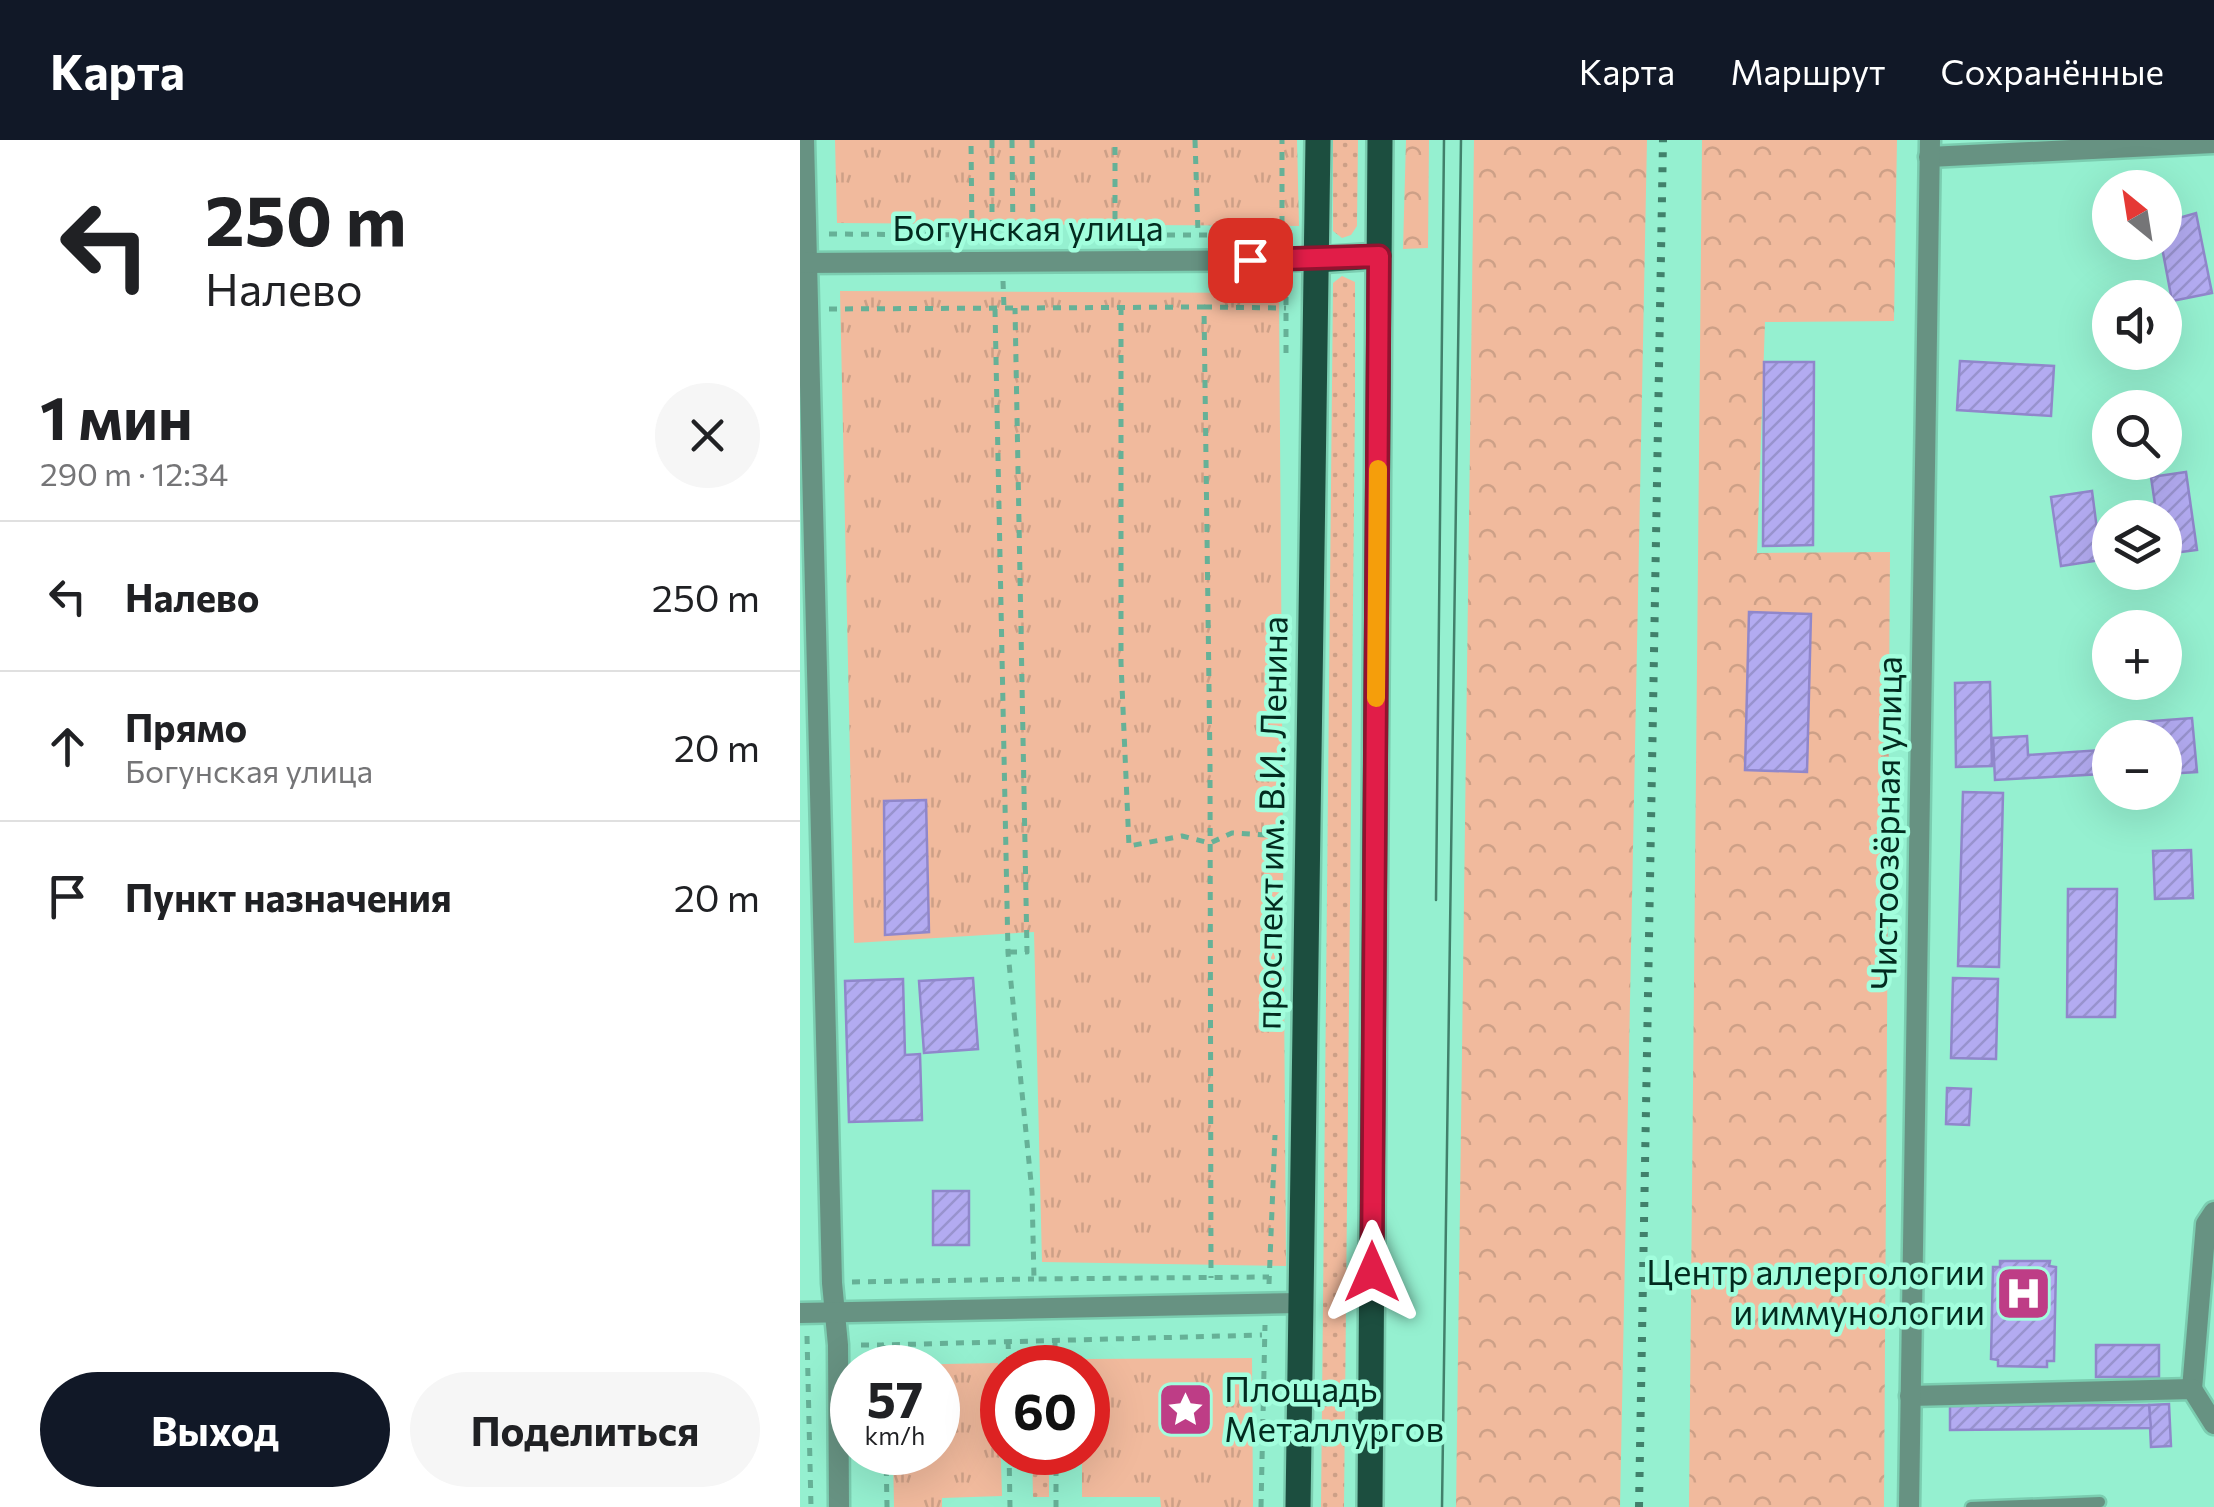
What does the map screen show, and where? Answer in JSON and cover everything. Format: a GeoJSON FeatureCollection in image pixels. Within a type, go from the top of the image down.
{"type":"FeatureCollection","features":[{"type":"Feature","properties":{"kind":"main road","name":"проспект им. В.И. Ленина"},"geometry":{"type":"LineString","coordinates":[[1298,1507],[1318,140]]}},
{"type":"Feature","properties":{"kind":"main road"},"geometry":{"type":"LineString","coordinates":[[1370,1507],[1380,140]]}},
{"type":"Feature","properties":{"kind":"main road"},"geometry":{"type":"LineString","coordinates":[[1316,260],[1379,256]]}},
{"type":"Feature","properties":{"kind":"street"},"geometry":{"type":"LineString","coordinates":[[804,140],[839,1507]]}},
{"type":"Feature","properties":{"kind":"street"},"geometry":{"type":"LineString","coordinates":[[1930,149],[2214,143]]}},
{"type":"Feature","properties":{"kind":"street","name":"Чистоозёрная улица"},"geometry":{"type":"LineString","coordinates":[[1909,1507],[1930,149]]}},
{"type":"Feature","properties":{"kind":"street","name":"Богунская улица"},"geometry":{"type":"LineString","coordinates":[[810,262],[1316,260]]}},
{"type":"Feature","properties":{"kind":"street"},"geometry":{"type":"LineString","coordinates":[[2214,1212],[2206,1224],[2192,1390],[2214,1424]]}},
{"type":"Feature","properties":{"kind":"street"},"geometry":{"type":"LineString","coordinates":[[801,1312],[1300,1304]]}},
{"type":"Feature","properties":{"kind":"street"},"geometry":{"type":"LineString","coordinates":[[1910,1396],[2192,1390]]}},
{"type":"Feature","properties":{"kind":"lane"},"geometry":{"type":"LineString","coordinates":[[1971,1507],[2100,1502]]}},
{"type":"Feature","properties":{"kind":"path"},"geometry":{"type":"LineString","coordinates":[[806,233],[972,235],[972,140]]}},
{"type":"Feature","properties":{"kind":"path"},"geometry":{"type":"LineString","coordinates":[[992,140],[992,236]]}},
{"type":"Feature","properties":{"kind":"path"},"geometry":{"type":"LineString","coordinates":[[1012,140],[1013,239]]}},
{"type":"Feature","properties":{"kind":"path"},"geometry":{"type":"LineString","coordinates":[[1032,140],[1034,237]]}},
{"type":"Feature","properties":{"kind":"path"},"geometry":{"type":"LineString","coordinates":[[1115,140],[1115,235]]}},
{"type":"Feature","properties":{"kind":"path"},"geometry":{"type":"LineString","coordinates":[[1195,140],[1198,233]]}},
{"type":"Feature","properties":{"kind":"path"},"geometry":{"type":"LineString","coordinates":[[1282,140],[1282,237]]}},
{"type":"Feature","properties":{"kind":"path"},"geometry":{"type":"LineString","coordinates":[[810,262],[825,309]]}},
{"type":"Feature","properties":{"kind":"path"},"geometry":{"type":"LineString","coordinates":[[1204,306],[1211,1278]]}},
{"type":"Feature","properties":{"kind":"path"},"geometry":{"type":"LineString","coordinates":[[1121,307],[1121,663],[1129,846],[1182,836],[1210,843],[1232,832],[1287,837]]}},
{"type":"Feature","properties":{"kind":"path"},"geometry":{"type":"LineString","coordinates":[[1008,952],[1026,952],[1015,308]]}},
{"type":"Feature","properties":{"kind":"path"},"geometry":{"type":"LineString","coordinates":[[854,310],[1286,308]]}},
{"type":"Feature","properties":{"kind":"path"},"geometry":{"type":"LineString","coordinates":[[995,309],[1008,952],[1032,1192],[1034,1279]]}},
{"type":"Feature","properties":{"kind":"path"},"geometry":{"type":"LineString","coordinates":[[851,1282],[1269,1277]]}},
{"type":"Feature","properties":{"kind":"path"},"geometry":{"type":"LineString","coordinates":[[1261,1507],[1268,1303]]}},
{"type":"Feature","properties":{"kind":"path"},"geometry":{"type":"LineString","coordinates":[[801,1312],[809,1346],[811,1507]]}},
{"type":"Feature","properties":{"kind":"path"},"geometry":{"type":"LineString","coordinates":[[883,1345],[1264,1335]]}},
{"type":"Feature","properties":{"kind":"path"},"geometry":{"type":"LineString","coordinates":[[1008,1340],[1008,1345]]}},
{"type":"Feature","properties":{"kind":"path"},"geometry":{"type":"LineString","coordinates":[[1055,1340],[1055,1345]]}},
{"type":"Feature","properties":{"kind":"path"},"geometry":{"type":"LineString","coordinates":[[886,1475],[887,1507]]}},
{"type":"Feature","properties":{"kind":"path"},"geometry":{"type":"LineString","coordinates":[[1009,1475],[1010,1507]]}},
{"type":"Feature","properties":{"kind":"path"},"geometry":{"type":"LineString","coordinates":[[1056,1475],[1056,1507]]}},
{"type":"Feature","properties":{"kind":"green space"},"geometry":{"type":"Polygon","coordinates":[[[835,140],[1297,140],[1299,226],[837,223],[835,140]]]}},
{"type":"Feature","properties":{"kind":"green space"},"geometry":{"type":"Polygon","coordinates":[[[1333,140],[1358,140],[1357,226],[1351,235],[1342,238],[1333,231],[1333,140]]]}},
{"type":"Feature","properties":{"kind":"green space"},"geometry":{"type":"Polygon","coordinates":[[[1406,140],[1429,140],[1428,248],[1403,249],[1406,140]]]}},
{"type":"Feature","properties":{"kind":"green space"},"geometry":{"type":"Polygon","coordinates":[[[1474,140],[1647,140],[1620,1507],[1456,1507],[1474,140]]]}},
{"type":"Feature","properties":{"kind":"green space"},"geometry":{"type":"Polygon","coordinates":[[[1702,140],[1897,140],[1894,321],[1765,322],[1757,553],[1890,552],[1884,1507],[1689,1507],[1702,140]]]}},
{"type":"Feature","properties":{"kind":"green space"},"geometry":{"type":"Polygon","coordinates":[[[1342,276],[1355,282],[1344,1507],[1321,1507],[1333,283],[1342,276]]]}},
{"type":"Feature","properties":{"kind":"green space"},"geometry":{"type":"Polygon","coordinates":[[[840,291],[1279,293],[1286,1266],[1042,1262],[1034,932],[854,943],[840,291]]]}},
{"type":"Feature","properties":{"kind":"green space"},"geometry":{"type":"Polygon","coordinates":[[[1252,1358],[1253,1507],[1161,1507],[1160,1497],[1082,1497],[1082,1475],[1110,1475],[1110,1359],[1252,1358]]]}},
{"type":"Feature","properties":{"kind":"green space"},"geometry":{"type":"Polygon","coordinates":[[[980,1363],[980,1475],[1001,1475],[1002,1496],[942,1498],[942,1507],[894,1507],[893,1475],[960,1475],[960,1364],[980,1363]]]}},
{"type":"Feature","properties":{"kind":"green space"},"geometry":{"type":"Polygon","coordinates":[[[1032,1475],[1049,1475],[1049,1497],[1033,1497],[1032,1475]]]}},
{"type":"Feature","properties":{"kind":"building"},"geometry":{"type":"Polygon","coordinates":[[[2196,213],[2212,293],[2182,299],[2182,280],[2168,280],[2164,260],[2182,260],[2182,217],[2196,213]]]}},
{"type":"Feature","properties":{"kind":"building"},"geometry":{"type":"Polygon","coordinates":[[[1960,361],[2054,366],[2051,416],[1957,410],[1960,361]]]}},
{"type":"Feature","properties":{"kind":"building"},"geometry":{"type":"Polygon","coordinates":[[[1764,362],[1814,362],[1813,545],[1763,546],[1764,362]]]}},
{"type":"Feature","properties":{"kind":"building"},"geometry":{"type":"Polygon","coordinates":[[[2186,472],[2197,550],[2182,552],[2182,500],[2154,500],[2151,480],[2182,480],[2182,473],[2186,472]]]}},
{"type":"Feature","properties":{"kind":"building"},"geometry":{"type":"Polygon","coordinates":[[[2092,491],[2092,561],[2061,566],[2051,497],[2092,491]]]}},
{"type":"Feature","properties":{"kind":"building"},"geometry":{"type":"Polygon","coordinates":[[[1749,612],[1811,614],[1807,772],[1745,770],[1749,612]]]}},
{"type":"Feature","properties":{"kind":"building"},"geometry":{"type":"Polygon","coordinates":[[[1990,682],[1992,766],[1956,767],[1955,683],[1990,682]]]}},
{"type":"Feature","properties":{"kind":"building"},"geometry":{"type":"Polygon","coordinates":[[[2192,718],[2197,772],[2182,773],[2182,720],[2166,720],[2192,718]]]}},
{"type":"Feature","properties":{"kind":"building"},"geometry":{"type":"Polygon","coordinates":[[[2027,736],[2028,755],[2092,751],[2092,775],[1995,780],[1993,738],[2027,736]]]}},
{"type":"Feature","properties":{"kind":"building"},"geometry":{"type":"Polygon","coordinates":[[[1963,792],[2003,793],[1999,967],[1958,966],[1963,792]]]}},
{"type":"Feature","properties":{"kind":"building"},"geometry":{"type":"Polygon","coordinates":[[[926,800],[929,932],[885,935],[884,801],[926,800]]]}},
{"type":"Feature","properties":{"kind":"building"},"geometry":{"type":"Polygon","coordinates":[[[2191,850],[2193,898],[2155,899],[2153,851],[2191,850]]]}},
{"type":"Feature","properties":{"kind":"building"},"geometry":{"type":"Polygon","coordinates":[[[2068,889],[2117,889],[2115,1017],[2067,1017],[2068,889]]]}},
{"type":"Feature","properties":{"kind":"building"},"geometry":{"type":"Polygon","coordinates":[[[973,978],[978,1049],[924,1053],[919,981],[973,978]]]}},
{"type":"Feature","properties":{"kind":"building"},"geometry":{"type":"Polygon","coordinates":[[[1953,978],[1998,979],[1996,1059],[1951,1058],[1953,978]]]}},
{"type":"Feature","properties":{"kind":"building"},"geometry":{"type":"Polygon","coordinates":[[[903,979],[905,1055],[920,1054],[922,1120],[849,1122],[845,981],[903,979]]]}},
{"type":"Feature","properties":{"kind":"building"},"geometry":{"type":"Polygon","coordinates":[[[1947,1088],[1971,1089],[1969,1125],[1946,1124],[1947,1088]]]}},
{"type":"Feature","properties":{"kind":"building"},"geometry":{"type":"Polygon","coordinates":[[[933,1191],[969,1191],[969,1245],[933,1245],[933,1191]]]}},
{"type":"Feature","properties":{"kind":"building"},"geometry":{"type":"Polygon","coordinates":[[[2000,1261],[2050,1261],[2049,1266],[2056,1267],[2054,1361],[2047,1361],[2047,1367],[1998,1366],[1998,1360],[1991,1359],[1993,1267],[2000,1267],[2000,1261]]]}},
{"type":"Feature","properties":{"kind":"building"},"geometry":{"type":"Polygon","coordinates":[[[2096,1345],[2159,1345],[2159,1377],[2096,1377],[2096,1345]]]}},
{"type":"Feature","properties":{"kind":"building"},"geometry":{"type":"Polygon","coordinates":[[[2169,1404],[2171,1446],[2151,1447],[2149,1405],[2169,1404]]]}},
{"type":"Feature","properties":{"kind":"building"},"geometry":{"type":"Polygon","coordinates":[[[2149,1405],[2151,1428],[1950,1430],[1950,1406],[2149,1405]]]}},
{"type":"Feature","properties":{"kind":"tram line"},"geometry":{"type":"LineString","coordinates":[[1436,900],[1444,140]]}},
{"type":"Feature","properties":{"kind":"tram line"},"geometry":{"type":"LineString","coordinates":[[1442,1507],[1461,140]]}},
{"type":"Feature","properties":{"kind":"railway"},"geometry":{"type":"LineString","coordinates":[[1639,1507],[1663,140]]}},
{"type":"Feature","properties":{"kind":"slow traffic"},"geometry":{"type":"LineString","coordinates":[[1376,698],[1378,469]]}},
{"type":"Feature","properties":{"kind":"place","name":"Центр аллергологии и иммунологии"},"geometry":{"type":"Point","coordinates":[2024,1293]}},
{"type":"Feature","properties":{"kind":"place","name":"Площадь Металлургов"},"geometry":{"type":"Point","coordinates":[1185,1410]}},
{"type":"Feature","properties":{"kind":"route"},"geometry":{"type":"LineString","coordinates":[[1250,260],[1379,256],[1372,1272]]}}]}
